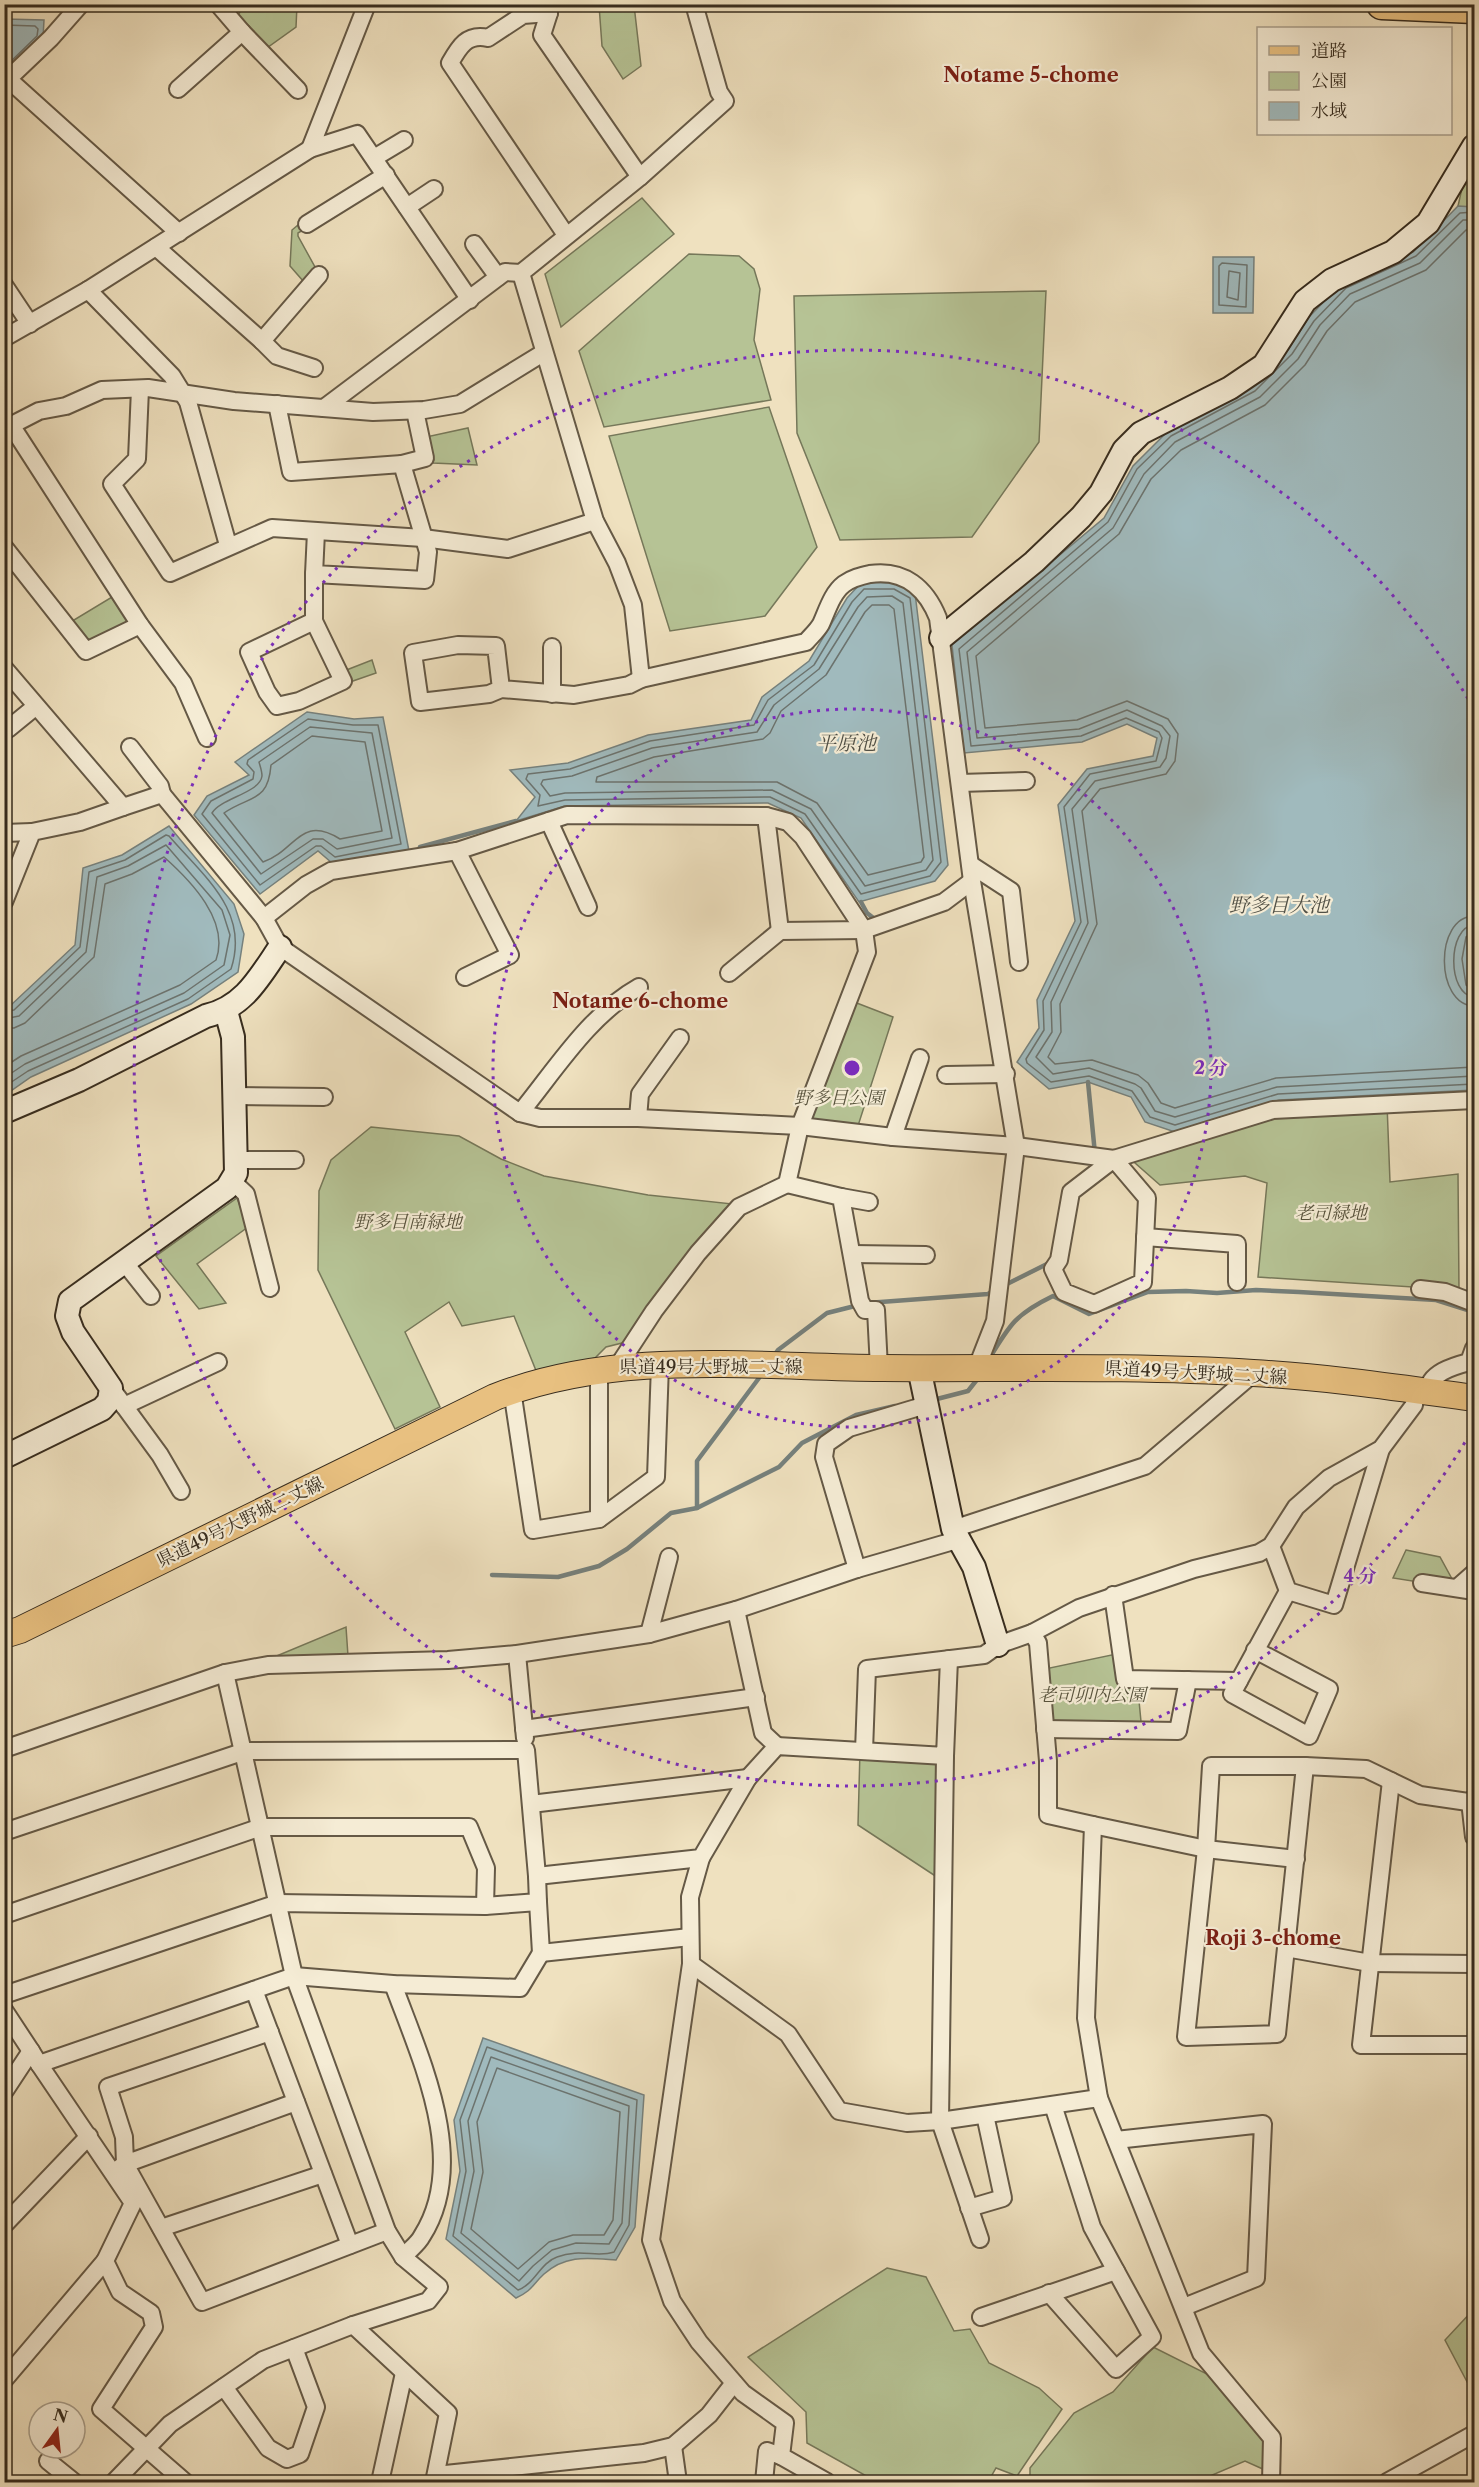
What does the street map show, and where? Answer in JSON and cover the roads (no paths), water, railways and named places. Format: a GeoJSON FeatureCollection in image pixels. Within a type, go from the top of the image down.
{"type":"FeatureCollection","features":[{"type":"Feature","properties":{"kind":"highway"},"geometry":{"type":"LineString","coordinates":[[1382,4],[1474,8]]}},
{"type":"Feature","properties":{"kind":"main road","name":"県道49号大野城二丈線"},"geometry":{"type":"LineString","coordinates":[[4,1635],[20,1630],[404,1440],[512,1390],[555,1377],[609,1367],[772,1365],[879,1368],[922,1388],[985,1367],[1254,1373],[1474,1398]]}},
{"type":"Feature","properties":{"kind":"street"},"geometry":{"type":"LineString","coordinates":[[81,4],[51,38],[6,81],[179,233]]}},
{"type":"Feature","properties":{"kind":"street"},"geometry":{"type":"LineString","coordinates":[[218,4],[298,90]]}},
{"type":"Feature","properties":{"kind":"street"},"geometry":{"type":"LineString","coordinates":[[310,149],[367,4]]}},
{"type":"Feature","properties":{"kind":"street"},"geometry":{"type":"LineString","coordinates":[[324,408],[505,272],[521,273],[640,177],[725,100],[719,92],[694,4]]}},
{"type":"Feature","properties":{"kind":"street"},"geometry":{"type":"LineString","coordinates":[[566,235],[450,63],[462,42],[478,36],[488,38],[523,15],[548,9],[542,35],[640,177]]}},
{"type":"Feature","properties":{"kind":"street"},"geometry":{"type":"LineString","coordinates":[[178,89],[242,32]]}},
{"type":"Feature","properties":{"kind":"street"},"geometry":{"type":"LineString","coordinates":[[4,338],[88,291],[310,149],[357,134],[470,300]]}},
{"type":"Feature","properties":{"kind":"street"},"geometry":{"type":"LineString","coordinates":[[374,158],[405,140]]}},
{"type":"Feature","properties":{"kind":"street"},"geometry":{"type":"LineString","coordinates":[[941,638],[1034,562],[1081,517],[1101,493],[1124,450],[1141,433],[1230,388],[1264,365],[1305,301],[1332,280],[1393,252],[1428,223],[1450,184],[1473,155]]}},
{"type":"Feature","properties":{"kind":"street"},"geometry":{"type":"LineString","coordinates":[[307,224],[386,175]]}},
{"type":"Feature","properties":{"kind":"street"},"geometry":{"type":"LineString","coordinates":[[407,207],[434,189]]}},
{"type":"Feature","properties":{"kind":"street"},"geometry":{"type":"LineString","coordinates":[[474,244],[498,277]]}},
{"type":"Feature","properties":{"kind":"street"},"geometry":{"type":"LineString","coordinates":[[156,247],[277,356],[314,368]]}},
{"type":"Feature","properties":{"kind":"street"},"geometry":{"type":"LineString","coordinates":[[521,273],[543,353],[596,521],[617,563],[633,605],[641,680]]}},
{"type":"Feature","properties":{"kind":"street"},"geometry":{"type":"LineString","coordinates":[[262,341],[320,275]]}},
{"type":"Feature","properties":{"kind":"street"},"geometry":{"type":"LineString","coordinates":[[4,285],[30,324]]}},
{"type":"Feature","properties":{"kind":"street"},"geometry":{"type":"LineString","coordinates":[[88,291],[172,375],[188,402],[228,545]]}},
{"type":"Feature","properties":{"kind":"street"},"geometry":{"type":"LineString","coordinates":[[207,738],[183,682],[140,625],[8,427],[39,411],[66,406],[102,390],[140,389],[373,412],[415,411],[460,404],[543,353]]}},
{"type":"Feature","properties":{"kind":"street"},"geometry":{"type":"LineString","coordinates":[[140,389],[137,459],[112,484],[170,573],[228,545],[272,528],[423,538],[508,549],[596,521]]}},
{"type":"Feature","properties":{"kind":"street"},"geometry":{"type":"LineString","coordinates":[[277,404],[291,472],[402,464],[425,458],[415,411]]}},
{"type":"Feature","properties":{"kind":"street"},"geometry":{"type":"LineString","coordinates":[[314,574],[425,579],[428,552],[402,464]]}},
{"type":"Feature","properties":{"kind":"street"},"geometry":{"type":"LineString","coordinates":[[314,621],[249,652],[267,692],[277,706],[299,701],[343,681],[314,621],[316,532]]}},
{"type":"Feature","properties":{"kind":"street"},"geometry":{"type":"LineString","coordinates":[[4,547],[86,651],[140,625]]}},
{"type":"Feature","properties":{"kind":"street"},"geometry":{"type":"LineString","coordinates":[[501,689],[496,646],[458,645],[413,652],[420,702],[489,694],[501,689],[574,695],[629,685],[641,680],[806,642],[819,627],[834,595],[843,584],[859,576],[881,572],[904,577],[930,599],[938,618],[972,873],[1016,1146],[995,1321],[985,1367]]}},
{"type":"Feature","properties":{"kind":"street"},"geometry":{"type":"LineString","coordinates":[[552,647],[552,694]]}},
{"type":"Feature","properties":{"kind":"street"},"geometry":{"type":"LineString","coordinates":[[4,668],[123,807]]}},
{"type":"Feature","properties":{"kind":"street"},"geometry":{"type":"LineString","coordinates":[[4,725],[8,729],[36,707]]}},
{"type":"Feature","properties":{"kind":"street"},"geometry":{"type":"LineString","coordinates":[[130,747],[160,786],[162,794],[264,918],[280,947],[520,1113],[540,1118],[638,1118],[800,1126],[893,1137],[1016,1146],[1114,1159],[1146,1198],[1143,1282],[1094,1304],[1065,1292],[1053,1269],[1059,1260],[1071,1192],[1114,1159],[1273,1110],[1474,1100]]}},
{"type":"Feature","properties":{"kind":"street"},"geometry":{"type":"LineString","coordinates":[[960,783],[1026,781]]}},
{"type":"Feature","properties":{"kind":"street"},"geometry":{"type":"LineString","coordinates":[[4,833],[32,832],[80,822],[162,794]]}},
{"type":"Feature","properties":{"kind":"street"},"geometry":{"type":"LineString","coordinates":[[264,918],[306,885],[331,871],[457,851],[567,815],[766,816],[788,822],[803,837],[864,930],[867,952],[800,1126],[787,1184]]}},
{"type":"Feature","properties":{"kind":"street"},"geometry":{"type":"LineString","coordinates":[[766,816],[780,931]]}},
{"type":"Feature","properties":{"kind":"street"},"geometry":{"type":"LineString","coordinates":[[549,821],[588,908]]}},
{"type":"Feature","properties":{"kind":"street"},"geometry":{"type":"LineString","coordinates":[[4,902],[32,832]]}},
{"type":"Feature","properties":{"kind":"street"},"geometry":{"type":"LineString","coordinates":[[457,851],[510,955],[465,977]]}},
{"type":"Feature","properties":{"kind":"street"},"geometry":{"type":"LineString","coordinates":[[729,973],[780,931],[864,930],[944,902],[972,873]]}},
{"type":"Feature","properties":{"kind":"street"},"geometry":{"type":"LineString","coordinates":[[972,873],[1011,891],[1019,962]]}},
{"type":"Feature","properties":{"kind":"street"},"geometry":{"type":"LineString","coordinates":[[4,1112],[79,1080],[206,1016],[226,1011],[254,985],[280,947]]}},
{"type":"Feature","properties":{"kind":"street"},"geometry":{"type":"LineString","coordinates":[[520,1113],[596,1019],[621,997],[639,987]]}},
{"type":"Feature","properties":{"kind":"street"},"geometry":{"type":"LineString","coordinates":[[181,1491],[160,1455],[73,1332],[66,1316],[70,1301],[227,1188],[233,1170],[234,1096],[232,1037],[226,1011]]}},
{"type":"Feature","properties":{"kind":"street"},"geometry":{"type":"LineString","coordinates":[[638,1118],[640,1094],[680,1038]]}},
{"type":"Feature","properties":{"kind":"street"},"geometry":{"type":"LineString","coordinates":[[893,1137],[920,1058]]}},
{"type":"Feature","properties":{"kind":"street"},"geometry":{"type":"LineString","coordinates":[[946,1075],[1006,1074]]}},
{"type":"Feature","properties":{"kind":"street"},"geometry":{"type":"LineString","coordinates":[[234,1096],[324,1097]]}},
{"type":"Feature","properties":{"kind":"street"},"geometry":{"type":"LineString","coordinates":[[233,1170],[295,1160]]}},
{"type":"Feature","properties":{"kind":"street"},"geometry":{"type":"LineString","coordinates":[[233,1170],[246,1194],[270,1288]]}},
{"type":"Feature","properties":{"kind":"street"},"geometry":{"type":"LineString","coordinates":[[599,1519],[609,1367],[698,1253],[739,1207],[787,1184],[869,1202]]}},
{"type":"Feature","properties":{"kind":"street"},"geometry":{"type":"LineString","coordinates":[[841,1197],[862,1306],[876,1310],[879,1368]]}},
{"type":"Feature","properties":{"kind":"street"},"geometry":{"type":"LineString","coordinates":[[1145,1237],[1237,1244],[1237,1282]]}},
{"type":"Feature","properties":{"kind":"street"},"geometry":{"type":"LineString","coordinates":[[852,1254],[926,1255]]}},
{"type":"Feature","properties":{"kind":"street"},"geometry":{"type":"LineString","coordinates":[[124,1262],[151,1296]]}},
{"type":"Feature","properties":{"kind":"street"},"geometry":{"type":"LineString","coordinates":[[1420,1289],[1445,1292],[1474,1303]]}},
{"type":"Feature","properties":{"kind":"street"},"geometry":{"type":"LineString","coordinates":[[1288,1591],[1334,1605],[1381,1449],[1435,1376],[1455,1365],[1469,1362],[1474,1348]]}},
{"type":"Feature","properties":{"kind":"street"},"geometry":{"type":"LineString","coordinates":[[4,1457],[102,1409],[109,1401],[118,1397],[218,1362]]}},
{"type":"Feature","properties":{"kind":"street"},"geometry":{"type":"LineString","coordinates":[[512,1390],[533,1530],[599,1519],[656,1477],[660,1365]]}},
{"type":"Feature","properties":{"kind":"street"},"geometry":{"type":"LineString","coordinates":[[4,1749],[225,1673],[268,1665],[448,1660],[517,1654],[649,1634],[736,1610],[1145,1466],[1254,1373]]}},
{"type":"Feature","properties":{"kind":"street"},"geometry":{"type":"LineString","coordinates":[[857,1569],[824,1458],[826,1444],[849,1428],[922,1388],[955,1534],[974,1567],[998,1645]]}},
{"type":"Feature","properties":{"kind":"street"},"geometry":{"type":"LineString","coordinates":[[864,1751],[867,1669],[984,1655],[998,1645],[1032,1633],[1079,1608],[1194,1569],[1259,1553],[1271,1546],[1296,1507],[1329,1478],[1381,1449]]}},
{"type":"Feature","properties":{"kind":"street"},"geometry":{"type":"LineString","coordinates":[[1256,1650],[1329,1689],[1309,1736],[1232,1694],[1288,1591],[1271,1546]]}},
{"type":"Feature","properties":{"kind":"street"},"geometry":{"type":"LineString","coordinates":[[649,1634],[669,1557]]}},
{"type":"Feature","properties":{"kind":"street"},"geometry":{"type":"LineString","coordinates":[[1458,1588],[1474,1573]]}},
{"type":"Feature","properties":{"kind":"street"},"geometry":{"type":"LineString","coordinates":[[1422,1583],[1474,1591]]}},
{"type":"Feature","properties":{"kind":"street"},"geometry":{"type":"LineString","coordinates":[[1113,1596],[1125,1679],[1239,1681]]}},
{"type":"Feature","properties":{"kind":"street"},"geometry":{"type":"LineString","coordinates":[[736,1610],[762,1733],[777,1746],[945,1756]]}},
{"type":"Feature","properties":{"kind":"street"},"geometry":{"type":"LineString","coordinates":[[1032,1633],[1038,1643],[1045,1729],[1048,1815],[1206,1849],[1296,1859]]}},
{"type":"Feature","properties":{"kind":"street"},"geometry":{"type":"LineString","coordinates":[[4,2092],[35,2057],[294,1976],[393,1984],[520,1988],[540,1953],[537,1876],[517,1654]]}},
{"type":"Feature","properties":{"kind":"street"},"geometry":{"type":"LineString","coordinates":[[950,1659],[945,1756],[940,2121],[980,2239]]}},
{"type":"Feature","properties":{"kind":"street"},"geometry":{"type":"LineString","coordinates":[[114,2482],[170,2424],[263,2360],[353,2325],[428,2301],[439,2287],[403,2257],[387,2231],[294,1976],[245,1751],[225,1673]]}},
{"type":"Feature","properties":{"kind":"street"},"geometry":{"type":"LineString","coordinates":[[1045,1729],[1179,1731],[1188,1680]]}},
{"type":"Feature","properties":{"kind":"street"},"geometry":{"type":"LineString","coordinates":[[524,1729],[756,1697]]}},
{"type":"Feature","properties":{"kind":"street"},"geometry":{"type":"LineString","coordinates":[[777,1746],[748,1778],[701,1858],[690,1897],[691,1964],[651,2240],[672,2301],[699,2342],[743,2393],[785,2423],[781,2456]]}},
{"type":"Feature","properties":{"kind":"street"},"geometry":{"type":"LineString","coordinates":[[4,1832],[245,1751],[526,1750]]}},
{"type":"Feature","properties":{"kind":"street"},"geometry":{"type":"LineString","coordinates":[[1305,1766],[1277,2034],[1186,2037],[1206,1849],[1211,1766],[1305,1766],[1366,1769],[1420,1795],[1472,1800],[1474,1837]]}},
{"type":"Feature","properties":{"kind":"street"},"geometry":{"type":"LineString","coordinates":[[531,1804],[748,1778]]}},
{"type":"Feature","properties":{"kind":"street"},"geometry":{"type":"LineString","coordinates":[[1391,1781],[1361,2045],[1474,2045]]}},
{"type":"Feature","properties":{"kind":"street"},"geometry":{"type":"LineString","coordinates":[[1093,1825],[1086,2018],[1099,2098],[1202,2353],[1272,2438],[1270,2482]]}},
{"type":"Feature","properties":{"kind":"street"},"geometry":{"type":"LineString","coordinates":[[4,1915],[261,1827],[470,1827],[486,1868],[485,1906]]}},
{"type":"Feature","properties":{"kind":"street"},"geometry":{"type":"LineString","coordinates":[[537,1876],[701,1858]]}},
{"type":"Feature","properties":{"kind":"street"},"geometry":{"type":"LineString","coordinates":[[4,1995],[278,1903],[485,1906],[538,1902]]}},
{"type":"Feature","properties":{"kind":"street"},"geometry":{"type":"LineString","coordinates":[[540,1953],[690,1937]]}},
{"type":"Feature","properties":{"kind":"street"},"geometry":{"type":"LineString","coordinates":[[1286,1948],[1370,1963],[1474,1964]]}},
{"type":"Feature","properties":{"kind":"street"},"geometry":{"type":"LineString","coordinates":[[691,1964],[788,2034],[839,2111],[907,2123],[940,2121],[1099,2098]]}},
{"type":"Feature","properties":{"kind":"street"},"geometry":{"type":"LineString","coordinates":[[393,1984],[434,2097],[443,2165],[437,2205],[422,2237],[403,2257]]}},
{"type":"Feature","properties":{"kind":"street"},"geometry":{"type":"LineString","coordinates":[[254,1990],[350,2245]]}},
{"type":"Feature","properties":{"kind":"street"},"geometry":{"type":"LineString","coordinates":[[4,2010],[89,2136],[119,2168],[161,2228],[202,2302],[387,2231]]}},
{"type":"Feature","properties":{"kind":"street"},"geometry":{"type":"LineString","coordinates":[[4,2380],[105,2261],[133,2203],[119,2168],[124,2137],[108,2087],[270,2032]]}},
{"type":"Feature","properties":{"kind":"street"},"geometry":{"type":"LineString","coordinates":[[119,2168],[296,2102]]}},
{"type":"Feature","properties":{"kind":"street"},"geometry":{"type":"LineString","coordinates":[[1049,2294],[1116,2369],[1152,2337],[1092,2228],[1053,2105]]}},
{"type":"Feature","properties":{"kind":"street"},"geometry":{"type":"LineString","coordinates":[[985,2115],[1007,2216]]}},
{"type":"Feature","properties":{"kind":"street"},"geometry":{"type":"LineString","coordinates":[[1116,2140],[1263,2124],[1256,2278],[1184,2307]]}},
{"type":"Feature","properties":{"kind":"street"},"geometry":{"type":"LineString","coordinates":[[4,2225],[89,2136]]}},
{"type":"Feature","properties":{"kind":"street"},"geometry":{"type":"LineString","coordinates":[[161,2228],[323,2174]]}},
{"type":"Feature","properties":{"kind":"street"},"geometry":{"type":"LineString","coordinates":[[969,2208],[1003,2198]]}},
{"type":"Feature","properties":{"kind":"street"},"geometry":{"type":"LineString","coordinates":[[105,2261],[120,2292],[151,2313],[154,2327],[100,2409],[185,2482]]}},
{"type":"Feature","properties":{"kind":"street"},"geometry":{"type":"LineString","coordinates":[[981,2317],[1116,2271]]}},
{"type":"Feature","properties":{"kind":"street"},"geometry":{"type":"LineString","coordinates":[[353,2325],[448,2413],[435,2479],[633,2455],[674,2446],[709,2415],[734,2383]]}},
{"type":"Feature","properties":{"kind":"street"},"geometry":{"type":"LineString","coordinates":[[224,2387],[268,2448],[287,2458],[300,2454],[316,2407],[294,2348]]}},
{"type":"Feature","properties":{"kind":"street"},"geometry":{"type":"LineString","coordinates":[[380,2482],[404,2373]]}},
{"type":"Feature","properties":{"kind":"street"},"geometry":{"type":"LineString","coordinates":[[1387,2482],[1474,2434]]}},
{"type":"Feature","properties":{"kind":"street"},"geometry":{"type":"LineString","coordinates":[[674,2446],[678,2482]]}},
{"type":"Feature","properties":{"kind":"street"},"geometry":{"type":"LineString","coordinates":[[764,2482],[767,2451],[781,2456],[801,2475],[827,2482]]}},
{"type":"Feature","properties":{"kind":"street"},"geometry":{"type":"LineString","coordinates":[[48,2461],[74,2482]]}},
{"type":"Feature","properties":{"kind":"water"},"geometry":{"type":"Polygon","coordinates":[[[5,19],[44,20],[43,38],[5,78],[5,19]]]}},
{"type":"Feature","properties":{"kind":"water","name":"野多目大池"},"geometry":{"type":"Polygon","coordinates":[[[1458,206],[1474,207],[1474,924],[1468,959],[1474,1002],[1474,1090],[1279,1100],[1175,1132],[1145,1122],[1131,1097],[1088,1082],[1049,1089],[1017,1062],[1039,1028],[1037,1000],[1075,921],[1058,805],[1087,769],[1153,756],[1157,738],[1127,724],[1082,742],[964,753],[952,645],[1104,518],[1133,466],[1168,431],[1252,387],[1288,350],[1309,317],[1342,283],[1413,252],[1458,206]]]}},
{"type":"Feature","properties":{"kind":"water"},"geometry":{"type":"Polygon","coordinates":[[[1213,257],[1254,257],[1253,313],[1213,313],[1213,257]]]}},
{"type":"Feature","properties":{"kind":"water","name":"平原池"},"geometry":{"type":"Polygon","coordinates":[[[862,582],[895,583],[915,593],[948,865],[935,881],[859,902],[801,818],[768,803],[565,806],[516,821],[535,797],[510,770],[568,763],[648,735],[751,720],[762,697],[809,661],[847,598],[862,582]]]}},
{"type":"Feature","properties":{"kind":"water"},"geometry":{"type":"Polygon","coordinates":[[[307,712],[354,719],[383,717],[409,851],[332,863],[318,851],[260,894],[194,815],[207,796],[249,775],[235,762],[307,712]]]}},
{"type":"Feature","properties":{"kind":"water"},"geometry":{"type":"Polygon","coordinates":[[[169,826],[234,904],[244,934],[238,972],[191,1004],[31,1077],[5,1095],[5,1004],[10,1006],[75,945],[83,868],[122,855],[169,826]]]}},
{"type":"Feature","properties":{"kind":"water"},"geometry":{"type":"Polygon","coordinates":[[[483,2038],[644,2095],[635,2227],[616,2260],[578,2259],[561,2263],[516,2298],[446,2239],[460,2171],[454,2120],[483,2038]]]}},
{"type":"Feature","properties":{"kind":"waterway"},"geometry":{"type":"LineString","coordinates":[[420,847],[516,821]]}},
{"type":"Feature","properties":{"kind":"waterway"},"geometry":{"type":"LineString","coordinates":[[861,902],[867,913],[876,920]]}},
{"type":"Feature","properties":{"kind":"waterway"},"geometry":{"type":"LineString","coordinates":[[1088,1082],[1095,1154]]}},
{"type":"Feature","properties":{"kind":"waterway"},"geometry":{"type":"LineString","coordinates":[[1003,1286],[1051,1262]]}},
{"type":"Feature","properties":{"kind":"waterway"},"geometry":{"type":"LineString","coordinates":[[867,1303],[988,1294],[995,1290]]}},
{"type":"Feature","properties":{"kind":"waterway"},"geometry":{"type":"LineString","coordinates":[[989,1359],[1015,1321],[1053,1296],[1089,1314],[1148,1292],[1217,1293],[1256,1290],[1436,1300],[1474,1312]]}},
{"type":"Feature","properties":{"kind":"waterway"},"geometry":{"type":"LineString","coordinates":[[773,1357],[778,1350],[827,1313],[859,1305]]}},
{"type":"Feature","properties":{"kind":"waterway"},"geometry":{"type":"LineString","coordinates":[[697,1508],[697,1461],[762,1374]]}},
{"type":"Feature","properties":{"kind":"waterway"},"geometry":{"type":"LineString","coordinates":[[933,1400],[968,1391],[979,1377]]}},
{"type":"Feature","properties":{"kind":"waterway"},"geometry":{"type":"LineString","coordinates":[[492,1575],[558,1577],[599,1566],[627,1549],[671,1513],[697,1508],[779,1467],[802,1443],[856,1415],[895,1406]]}},
{"type":"Feature","properties":{"kind":"district","name":"Notame 5-chome"},"geometry":{"type":"Point","coordinates":[1031,75]}},
{"type":"Feature","properties":{"kind":"district","name":"Notame 6-chome"},"geometry":{"type":"Point","coordinates":[640,1001]}},
{"type":"Feature","properties":{"kind":"district","name":"Roji 3-chome"},"geometry":{"type":"Point","coordinates":[1273,1938]}},
{"type":"Feature","properties":{"kind":"park label","name":"野多目公園"},"geometry":{"type":"Point","coordinates":[839,1098]}},
{"type":"Feature","properties":{"kind":"park label","name":"老司緑地"},"geometry":{"type":"Point","coordinates":[1331,1213]}},
{"type":"Feature","properties":{"kind":"park label","name":"野多目南緑地"},"geometry":{"type":"Point","coordinates":[408,1222]}},
{"type":"Feature","properties":{"kind":"park label","name":"老司卯内公園"},"geometry":{"type":"Point","coordinates":[1092,1695]}}]}
